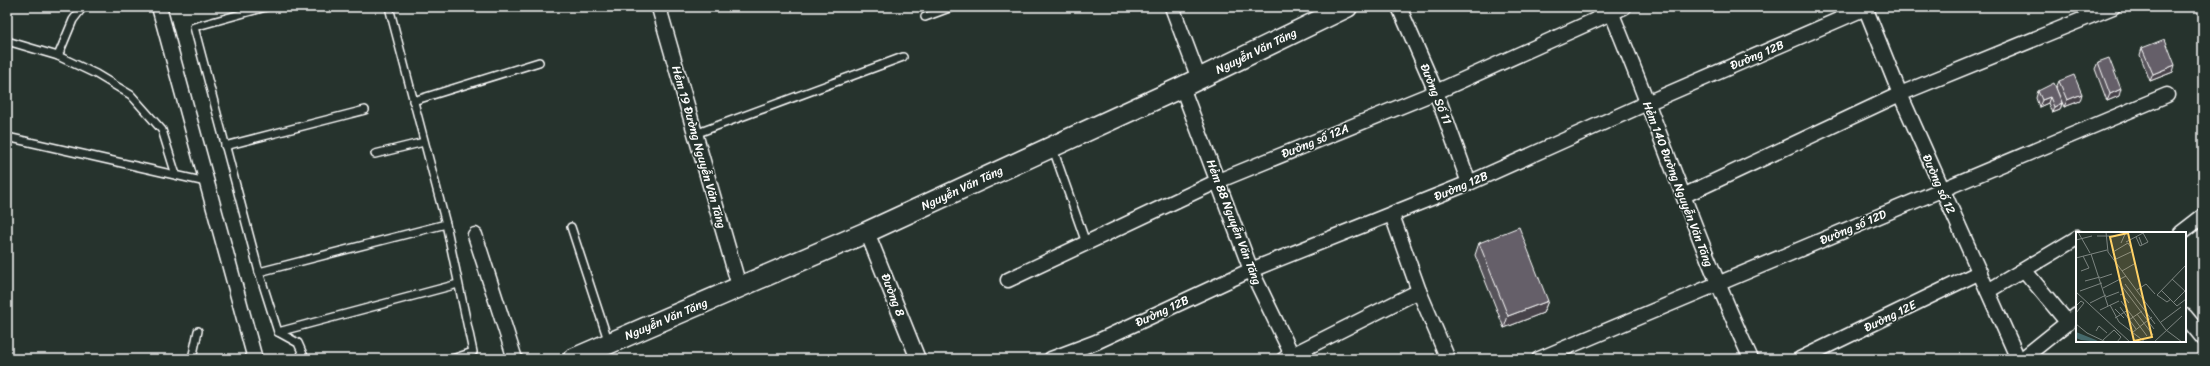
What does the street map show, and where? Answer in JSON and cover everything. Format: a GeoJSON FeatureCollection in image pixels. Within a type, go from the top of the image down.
{"type":"FeatureCollection","features":[{"type":"Feature","properties":{"kind":"main road","name":"Nguyễn Văn Tăng"},"geometry":{"type":"LineString","coordinates":[[573,359],[867,232],[1190,83],[1339,9]]}},
{"type":"Feature","properties":{"kind":"street"},"geometry":{"type":"LineString","coordinates":[[159,7],[255,359]]}},
{"type":"Feature","properties":{"kind":"street","name":"Hẻm 88 Nguyễn Văn Tăng"},"geometry":{"type":"LineString","coordinates":[[1172,7],[1190,83],[1218,181],[1251,270],[1288,357]]}},
{"type":"Feature","properties":{"kind":"street","name":"Đường Số 11"},"geometry":{"type":"LineString","coordinates":[[1399,7],[1436,92],[1469,183]]}},
{"type":"Feature","properties":{"kind":"street","name":"Đường số 12"},"geometry":{"type":"LineString","coordinates":[[1866,7],[1900,94],[1941,190],[1980,272],[2018,359]]}},
{"type":"Feature","properties":{"kind":"street","name":"Đường 12B"},"geometry":{"type":"LineString","coordinates":[[1051,359],[1096,342],[1251,270],[1469,183],[1866,7]]}},
{"type":"Feature","properties":{"kind":"street"},"geometry":{"type":"LineString","coordinates":[[1685,195],[1900,94],[2113,7]]}},
{"type":"Feature","properties":{"kind":"street","name":"Hẻm 19 Đường Nguyễn Văn Tăng"},"geometry":{"type":"LineString","coordinates":[[659,8],[739,286]]}},
{"type":"Feature","properties":{"kind":"street","name":"Đường số 12A"},"geometry":{"type":"LineString","coordinates":[[1008,280],[1218,181],[1436,92],[1615,9]]}},
{"type":"Feature","properties":{"kind":"street","name":"Hẻm 140 Đường Nguyễn Văn Tăng"},"geometry":{"type":"LineString","coordinates":[[1615,9],[1647,103],[1685,195],[1717,286],[1751,359]]}},
{"type":"Feature","properties":{"kind":"street","name":"Đường số 12D"},"geometry":{"type":"LineString","coordinates":[[1544,358],[2167,95]]}},
{"type":"Feature","properties":{"kind":"street"},"geometry":{"type":"LineString","coordinates":[[1392,215],[1419,291],[1448,359]]}},
{"type":"Feature","properties":{"kind":"street"},"geometry":{"type":"LineString","coordinates":[[2182,232],[2203,216]]}},
{"type":"Feature","properties":{"kind":"street","name":"Đường 8"},"geometry":{"type":"LineString","coordinates":[[867,232],[918,359]]}},
{"type":"Feature","properties":{"kind":"street"},"geometry":{"type":"LineString","coordinates":[[475,235],[515,359]]}},
{"type":"Feature","properties":{"kind":"street"},"geometry":{"type":"LineString","coordinates":[[1988,291],[2025,271],[2076,238]]}},
{"type":"Feature","properties":{"kind":"street"},"geometry":{"type":"LineString","coordinates":[[2022,359],[2072,319],[2025,271]]}},
{"type":"Feature","properties":{"kind":"street","name":"Đường 12E"},"geometry":{"type":"LineString","coordinates":[[1800,359],[1980,272]]}},
{"type":"Feature","properties":{"kind":"street"},"geometry":{"type":"LineString","coordinates":[[1288,357],[1419,291]]}},
{"type":"Feature","properties":{"kind":"street"},"geometry":{"type":"LineString","coordinates":[[2186,317],[2203,338]]}},
{"type":"Feature","properties":{"kind":"lane"},"geometry":{"type":"LineString","coordinates":[[58,56],[73,20],[83,7]]}},
{"type":"Feature","properties":{"kind":"lane"},"geometry":{"type":"LineString","coordinates":[[266,7],[194,27],[259,272],[278,332],[298,343],[305,359]]}},
{"type":"Feature","properties":{"kind":"lane"},"geometry":{"type":"LineString","coordinates":[[389,7],[446,224],[473,352],[452,359]]}},
{"type":"Feature","properties":{"kind":"lane"},"geometry":{"type":"LineString","coordinates":[[925,17],[952,7]]}},
{"type":"Feature","properties":{"kind":"lane"},"geometry":{"type":"LineString","coordinates":[[7,41],[58,56],[96,74],[131,95],[162,130],[176,175]]}},
{"type":"Feature","properties":{"kind":"lane"},"geometry":{"type":"LineString","coordinates":[[695,134],[903,57]]}},
{"type":"Feature","properties":{"kind":"lane"},"geometry":{"type":"LineString","coordinates":[[413,101],[539,62]]}},
{"type":"Feature","properties":{"kind":"lane"},"geometry":{"type":"LineString","coordinates":[[226,146],[365,110]]}},
{"type":"Feature","properties":{"kind":"lane"},"geometry":{"type":"LineString","coordinates":[[7,137],[206,182]]}},
{"type":"Feature","properties":{"kind":"lane"},"geometry":{"type":"LineString","coordinates":[[375,154],[424,142]]}},
{"type":"Feature","properties":{"kind":"lane"},"geometry":{"type":"LineString","coordinates":[[1052,147],[1086,243]]}},
{"type":"Feature","properties":{"kind":"lane"},"geometry":{"type":"LineString","coordinates":[[259,272],[446,224]]}},
{"type":"Feature","properties":{"kind":"lane"},"geometry":{"type":"LineString","coordinates":[[571,227],[609,343]]}},
{"type":"Feature","properties":{"kind":"lane"},"geometry":{"type":"LineString","coordinates":[[278,332],[458,284]]}},
{"type":"Feature","properties":{"kind":"lane"},"geometry":{"type":"LineString","coordinates":[[192,359],[198,332]]}},
{"type":"Feature","properties":{"kind":"building"},"geometry":{"type":"Polygon","coordinates":[[[2165,39],[2175,65],[2153,74],[2142,48],[2165,39]]]}},
{"type":"Feature","properties":{"kind":"building"},"geometry":{"type":"Polygon","coordinates":[[[2109,58],[2121,89],[2110,94],[2098,62],[2109,58]]]}},
{"type":"Feature","properties":{"kind":"building"},"geometry":{"type":"Polygon","coordinates":[[[2074,75],[2082,94],[2067,100],[2059,81],[2074,75]]]}},
{"type":"Feature","properties":{"kind":"building"},"geometry":{"type":"Polygon","coordinates":[[[2054,83],[2062,103],[2054,107],[2050,97],[2042,100],[2038,91],[2054,83]]]}},
{"type":"Feature","properties":{"kind":"building"},"geometry":{"type":"Polygon","coordinates":[[[1519,227],[1548,301],[1508,316],[1479,243],[1519,227]]]}}]}
